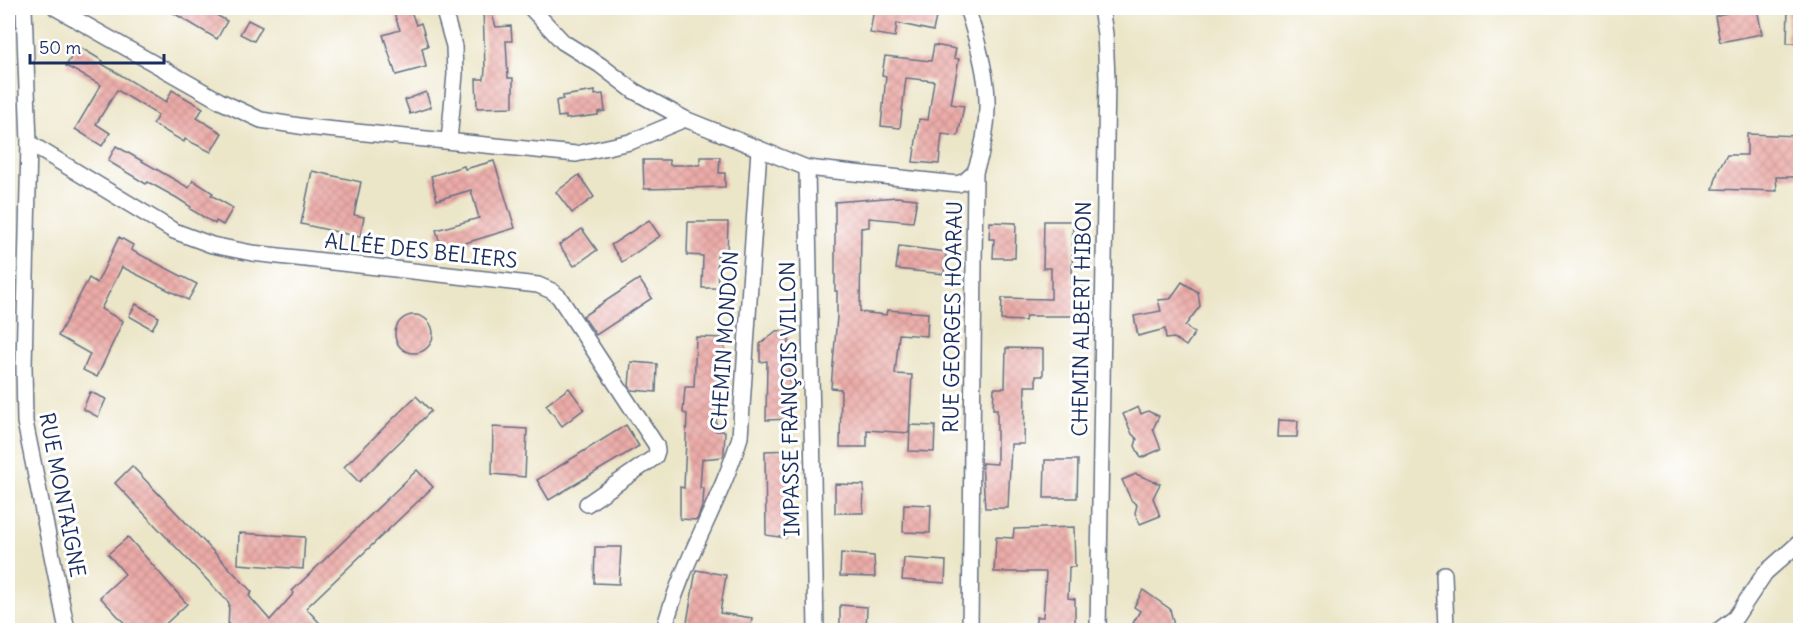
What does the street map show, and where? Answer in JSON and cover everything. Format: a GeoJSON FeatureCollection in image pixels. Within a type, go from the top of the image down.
{"type":"FeatureCollection","features":[{"type":"Feature","properties":{"kind":"street","name":"RUE MONTAIGNE"},"geometry":{"type":"LineString","coordinates":[[24,8],[29,143],[24,366],[25,422],[67,630]]}},
{"type":"Feature","properties":{"kind":"street"},"geometry":{"type":"LineString","coordinates":[[56,8],[220,101],[261,120],[306,127],[576,154],[630,142],[685,119]]}},
{"type":"Feature","properties":{"kind":"street"},"geometry":{"type":"LineString","coordinates":[[443,8],[454,46],[455,74],[449,141]]}},
{"type":"Feature","properties":{"kind":"street"},"geometry":{"type":"LineString","coordinates":[[531,8],[563,42],[600,64],[634,91],[685,119],[807,168],[958,184],[975,172]]}},
{"type":"Feature","properties":{"kind":"street","name":"RUE GEORGES HOARAU"},"geometry":{"type":"LineString","coordinates":[[967,8],[984,62],[988,104],[981,156],[975,172],[970,630]]}},
{"type":"Feature","properties":{"kind":"street","name":"CHEMIN ALBERT HIBON"},"geometry":{"type":"LineString","coordinates":[[1098,630],[1107,78],[1101,8]]}},
{"type":"Feature","properties":{"kind":"street","name":"ALLÉE DES BELIERS"},"geometry":{"type":"LineString","coordinates":[[29,143],[174,231],[212,245],[252,253],[538,285],[552,291],[559,297],[656,446],[655,457],[587,504]]}},
{"type":"Feature","properties":{"kind":"street","name":"CHEMIN MONDON"},"geometry":{"type":"LineString","coordinates":[[664,630],[672,600],[715,506],[740,437],[759,149]]}},
{"type":"Feature","properties":{"kind":"street","name":"IMPASSE FRANÇOIS VILLON"},"geometry":{"type":"LineString","coordinates":[[807,168],[816,630]]}},
{"type":"Feature","properties":{"kind":"street"},"geometry":{"type":"LineString","coordinates":[[1719,630],[1735,618],[1765,573],[1800,542]]}},
{"type":"Feature","properties":{"kind":"street"},"geometry":{"type":"LineString","coordinates":[[1443,574],[1446,630]]}},
{"type":"Feature","properties":{"kind":"building"},"geometry":{"type":"Polygon","coordinates":[[[165,8],[204,8],[227,21],[217,39],[165,8]]]}},
{"type":"Feature","properties":{"kind":"building"},"geometry":{"type":"Polygon","coordinates":[[[392,8],[410,8],[416,25],[421,23],[428,46],[422,48],[426,67],[396,75],[383,35],[400,30],[392,8]]]}},
{"type":"Feature","properties":{"kind":"building"},"geometry":{"type":"Polygon","coordinates":[[[483,8],[490,8],[496,27],[511,26],[512,41],[506,41],[508,78],[513,78],[513,107],[477,108],[476,79],[484,79],[485,69],[483,8]]]}},
{"type":"Feature","properties":{"kind":"building"},"geometry":{"type":"Polygon","coordinates":[[[874,8],[938,8],[933,31],[897,23],[895,37],[870,33],[874,8]]]}},
{"type":"Feature","properties":{"kind":"building"},"geometry":{"type":"Polygon","coordinates":[[[1757,8],[1762,34],[1720,42],[1715,16],[1726,13],[1725,9],[1757,8]]]}},
{"type":"Feature","properties":{"kind":"building"},"geometry":{"type":"Polygon","coordinates":[[[1788,8],[1800,8],[1800,43],[1787,43],[1788,8]]]}},
{"type":"Feature","properties":{"kind":"building"},"geometry":{"type":"Polygon","coordinates":[[[248,20],[262,27],[254,41],[240,34],[248,20]]]}},
{"type":"Feature","properties":{"kind":"building"},"geometry":{"type":"Polygon","coordinates":[[[934,45],[956,49],[954,58],[959,59],[951,104],[964,106],[958,136],[942,134],[939,164],[913,162],[919,119],[928,120],[934,81],[906,78],[900,128],[881,126],[886,76],[882,75],[885,56],[931,61],[934,45]]]}},
{"type":"Feature","properties":{"kind":"building"},"geometry":{"type":"Polygon","coordinates":[[[78,46],[103,61],[102,64],[166,102],[172,90],[203,108],[197,118],[222,133],[211,152],[185,139],[184,142],[153,124],[158,115],[117,90],[96,124],[110,133],[102,146],[75,129],[101,85],[66,66],[78,46]]]}},
{"type":"Feature","properties":{"kind":"building"},"geometry":{"type":"Polygon","coordinates":[[[595,91],[595,95],[603,94],[605,111],[598,112],[598,115],[566,119],[566,116],[558,117],[556,101],[563,99],[563,96],[595,91]]]}},
{"type":"Feature","properties":{"kind":"building"},"geometry":{"type":"Polygon","coordinates":[[[426,92],[431,107],[410,114],[405,100],[426,92]]]}},
{"type":"Feature","properties":{"kind":"building"},"geometry":{"type":"Polygon","coordinates":[[[1747,134],[1800,136],[1800,177],[1776,177],[1777,191],[1713,189],[1718,171],[1727,155],[1747,155],[1747,134]]]}},
{"type":"Feature","properties":{"kind":"building"},"geometry":{"type":"Polygon","coordinates":[[[116,146],[189,188],[193,180],[213,193],[211,195],[233,208],[223,225],[216,221],[215,224],[177,198],[148,182],[146,184],[108,161],[116,146]]]}},
{"type":"Feature","properties":{"kind":"building"},"geometry":{"type":"Polygon","coordinates":[[[700,157],[720,157],[719,173],[725,173],[725,187],[644,189],[643,160],[669,160],[670,165],[700,165],[700,157]]]}},
{"type":"Feature","properties":{"kind":"building"},"geometry":{"type":"Polygon","coordinates":[[[494,161],[515,228],[442,250],[436,230],[479,218],[471,190],[437,200],[431,176],[464,166],[465,169],[494,161]]]}},
{"type":"Feature","properties":{"kind":"building"},"geometry":{"type":"Polygon","coordinates":[[[312,171],[361,182],[354,215],[364,217],[360,237],[301,224],[312,171]]]}},
{"type":"Feature","properties":{"kind":"building"},"geometry":{"type":"Polygon","coordinates":[[[579,175],[594,197],[572,213],[556,192],[579,175]]]}},
{"type":"Feature","properties":{"kind":"building"},"geometry":{"type":"Polygon","coordinates":[[[897,197],[917,199],[913,222],[869,218],[869,227],[861,228],[860,312],[886,315],[887,310],[928,313],[927,336],[899,334],[895,374],[912,375],[909,433],[867,430],[867,447],[840,447],[841,389],[831,388],[837,317],[835,202],[897,197]]]}},
{"type":"Feature","properties":{"kind":"building"},"geometry":{"type":"Polygon","coordinates":[[[649,220],[660,236],[622,262],[611,245],[649,220]]]}},
{"type":"Feature","properties":{"kind":"building"},"geometry":{"type":"Polygon","coordinates":[[[1044,221],[1073,221],[1072,283],[1082,283],[1082,316],[1026,316],[1025,321],[1001,320],[1002,298],[1051,299],[1051,268],[1043,268],[1044,221]]]}},
{"type":"Feature","properties":{"kind":"building"},"geometry":{"type":"Polygon","coordinates":[[[688,222],[728,222],[727,256],[717,256],[718,288],[702,288],[703,256],[687,255],[688,222]]]}},
{"type":"Feature","properties":{"kind":"building"},"geometry":{"type":"Polygon","coordinates":[[[990,222],[1016,223],[1015,258],[993,258],[994,239],[989,239],[990,222]]]}},
{"type":"Feature","properties":{"kind":"building"},"geometry":{"type":"Polygon","coordinates":[[[582,229],[597,250],[574,266],[559,245],[582,229]]]}},
{"type":"Feature","properties":{"kind":"building"},"geometry":{"type":"Polygon","coordinates":[[[119,237],[133,245],[131,250],[197,284],[188,300],[122,267],[101,309],[123,321],[97,377],[83,370],[90,354],[58,336],[89,278],[97,283],[119,237]]]}},
{"type":"Feature","properties":{"kind":"building"},"geometry":{"type":"Polygon","coordinates":[[[899,246],[946,252],[944,274],[896,269],[899,246]]]}},
{"type":"Feature","properties":{"kind":"building"},"geometry":{"type":"Polygon","coordinates":[[[639,279],[652,298],[596,335],[583,316],[639,279]]]}},
{"type":"Feature","properties":{"kind":"building"},"geometry":{"type":"Polygon","coordinates":[[[1182,282],[1198,292],[1200,306],[1185,326],[1195,333],[1186,346],[1174,338],[1166,339],[1165,329],[1138,336],[1134,316],[1161,311],[1158,300],[1170,299],[1182,282]]]}},
{"type":"Feature","properties":{"kind":"building"},"geometry":{"type":"Polygon","coordinates":[[[136,304],[159,317],[152,329],[129,316],[136,304]]]}},
{"type":"Feature","properties":{"kind":"building"},"geometry":{"type":"Polygon","coordinates":[[[414,315],[427,321],[433,334],[427,347],[414,353],[401,347],[395,334],[401,321],[414,315]]]}},
{"type":"Feature","properties":{"kind":"building"},"geometry":{"type":"Polygon","coordinates":[[[789,330],[789,382],[792,382],[791,419],[766,420],[767,361],[760,362],[760,344],[776,331],[789,330]]]}},
{"type":"Feature","properties":{"kind":"building"},"geometry":{"type":"Polygon","coordinates":[[[696,337],[725,338],[724,369],[718,369],[716,431],[725,431],[724,453],[723,457],[702,459],[700,488],[704,488],[703,504],[697,520],[680,519],[680,487],[684,488],[687,414],[683,413],[685,387],[694,387],[696,337]]]}},
{"type":"Feature","properties":{"kind":"building"},"geometry":{"type":"Polygon","coordinates":[[[1006,348],[1043,349],[1043,376],[1036,376],[1036,386],[1025,386],[1024,444],[1011,444],[1008,508],[985,508],[982,463],[997,464],[997,409],[993,409],[994,388],[1005,388],[1006,348]]]}},
{"type":"Feature","properties":{"kind":"building"},"geometry":{"type":"Polygon","coordinates":[[[631,362],[657,364],[656,392],[632,390],[629,386],[631,362]]]}},
{"type":"Feature","properties":{"kind":"building"},"geometry":{"type":"Polygon","coordinates":[[[569,388],[584,409],[562,426],[546,405],[569,388]]]}},
{"type":"Feature","properties":{"kind":"building"},"geometry":{"type":"Polygon","coordinates":[[[90,392],[106,399],[98,417],[83,409],[90,392]]]}},
{"type":"Feature","properties":{"kind":"building"},"geometry":{"type":"Polygon","coordinates":[[[416,396],[431,411],[359,482],[344,467],[416,396]]]}},
{"type":"Feature","properties":{"kind":"building"},"geometry":{"type":"Polygon","coordinates":[[[1138,407],[1141,414],[1148,411],[1159,416],[1153,429],[1161,449],[1141,458],[1135,446],[1137,439],[1132,434],[1123,414],[1138,407]]]}},
{"type":"Feature","properties":{"kind":"building"},"geometry":{"type":"Polygon","coordinates":[[[1278,420],[1298,421],[1297,437],[1277,437],[1278,420]]]}},
{"type":"Feature","properties":{"kind":"building"},"geometry":{"type":"Polygon","coordinates":[[[626,425],[639,446],[549,500],[537,480],[626,425]]]}},
{"type":"Feature","properties":{"kind":"building"},"geometry":{"type":"Polygon","coordinates":[[[910,425],[935,426],[934,452],[909,451],[910,425]]]}},
{"type":"Feature","properties":{"kind":"building"},"geometry":{"type":"Polygon","coordinates":[[[493,427],[527,429],[525,477],[492,474],[493,427]]]}},
{"type":"Feature","properties":{"kind":"building"},"geometry":{"type":"Polygon","coordinates":[[[792,450],[786,538],[766,535],[765,451],[792,450]]]}},
{"type":"Feature","properties":{"kind":"building"},"geometry":{"type":"Polygon","coordinates":[[[1045,460],[1078,460],[1077,498],[1044,498],[1045,460]]]}},
{"type":"Feature","properties":{"kind":"building"},"geometry":{"type":"Polygon","coordinates":[[[132,466],[252,592],[249,596],[270,620],[294,593],[292,591],[417,470],[433,487],[306,608],[326,630],[228,630],[229,603],[115,483],[132,466]]]}},
{"type":"Feature","properties":{"kind":"building"},"geometry":{"type":"Polygon","coordinates":[[[1136,474],[1160,484],[1153,498],[1160,516],[1140,524],[1135,513],[1137,505],[1131,500],[1122,480],[1136,474]]]}},
{"type":"Feature","properties":{"kind":"building"},"geometry":{"type":"Polygon","coordinates":[[[835,484],[864,485],[863,513],[835,513],[835,484]]]}},
{"type":"Feature","properties":{"kind":"building"},"geometry":{"type":"Polygon","coordinates":[[[904,504],[931,505],[930,533],[903,532],[904,504]]]}},
{"type":"Feature","properties":{"kind":"building"},"geometry":{"type":"Polygon","coordinates":[[[1074,527],[1075,567],[1069,567],[1068,598],[1075,599],[1075,625],[1068,626],[1068,630],[1036,630],[1036,617],[1043,617],[1046,572],[994,572],[996,537],[1013,538],[1014,529],[1074,527]]]}},
{"type":"Feature","properties":{"kind":"building"},"geometry":{"type":"Polygon","coordinates":[[[239,533],[305,537],[303,569],[238,564],[239,533]]]}},
{"type":"Feature","properties":{"kind":"building"},"geometry":{"type":"Polygon","coordinates":[[[128,537],[187,604],[159,630],[131,630],[100,597],[125,574],[108,554],[128,537]]]}},
{"type":"Feature","properties":{"kind":"building"},"geometry":{"type":"Polygon","coordinates":[[[595,547],[621,547],[619,584],[594,583],[595,547]]]}},
{"type":"Feature","properties":{"kind":"building"},"geometry":{"type":"Polygon","coordinates":[[[841,553],[874,556],[875,577],[840,576],[841,553]]]}},
{"type":"Feature","properties":{"kind":"building"},"geometry":{"type":"Polygon","coordinates":[[[904,558],[946,561],[945,583],[902,580],[904,558]]]}},
{"type":"Feature","properties":{"kind":"building"},"geometry":{"type":"Polygon","coordinates":[[[696,570],[726,575],[720,613],[752,618],[751,625],[686,628],[696,570]]]}},
{"type":"Feature","properties":{"kind":"building"},"geometry":{"type":"Polygon","coordinates":[[[1143,590],[1170,609],[1175,630],[1143,630],[1133,623],[1140,611],[1134,607],[1143,590]]]}},
{"type":"Feature","properties":{"kind":"building"},"geometry":{"type":"Polygon","coordinates":[[[840,605],[867,607],[866,630],[840,630],[840,605]]]}}]}
